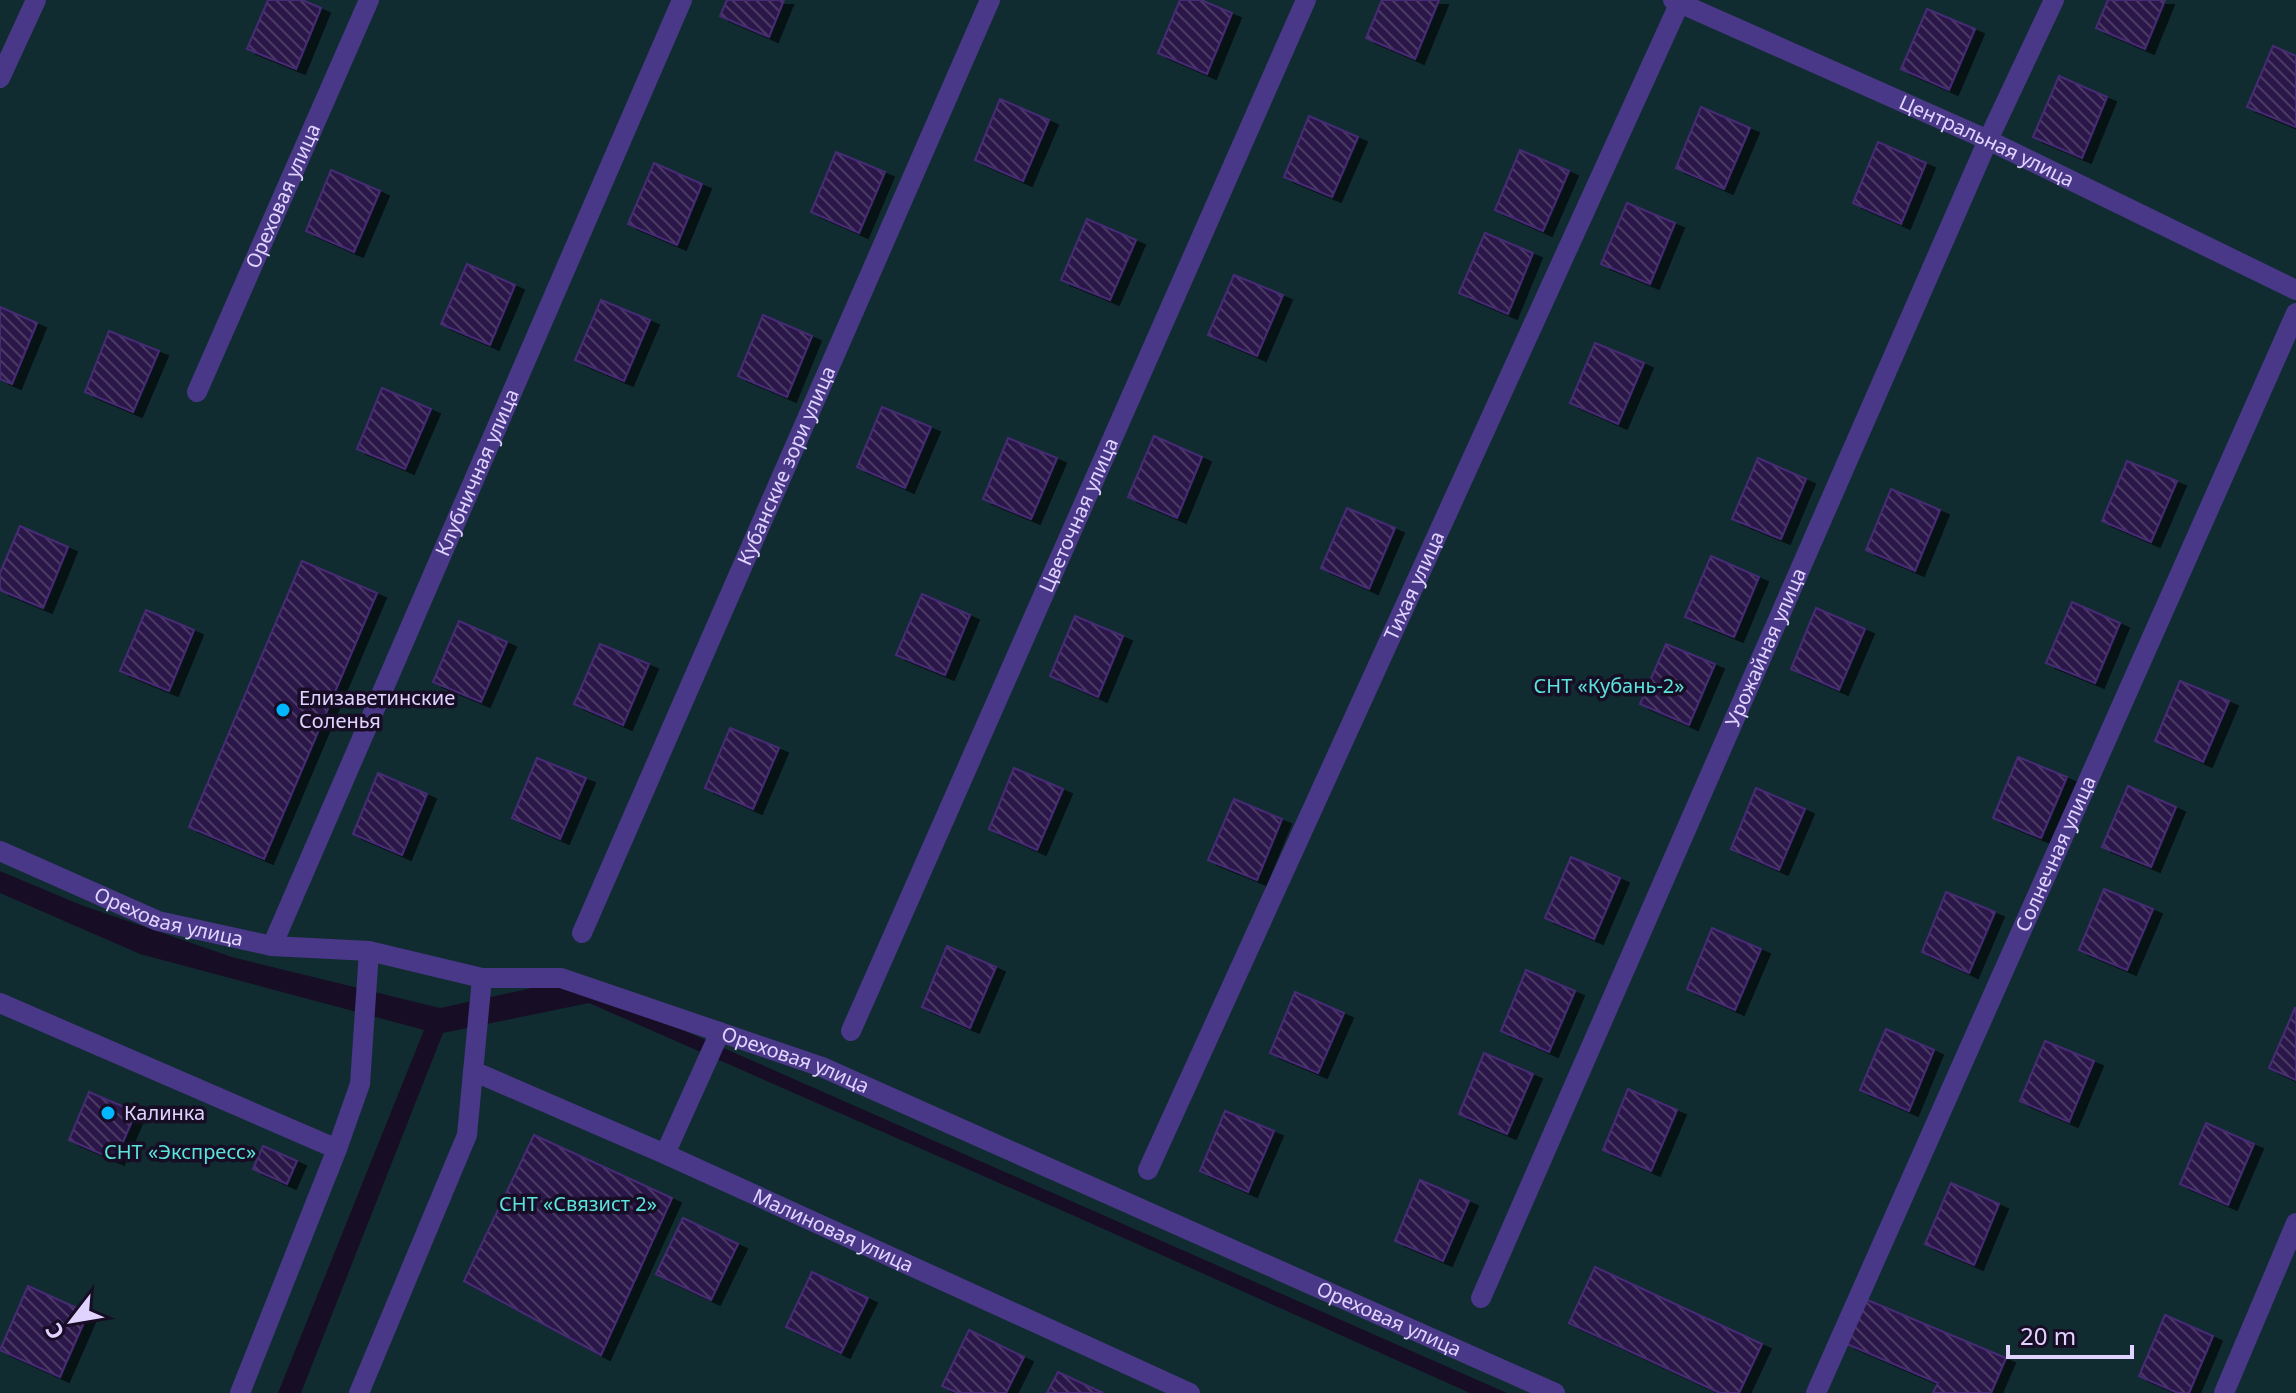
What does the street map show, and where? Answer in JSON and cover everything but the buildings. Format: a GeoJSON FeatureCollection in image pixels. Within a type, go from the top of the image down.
{"type":"FeatureCollection","features":[{"type":"Feature","properties":{"kind":"street"},"geometry":{"type":"LineString","coordinates":[[0,78],[36,0]]}},
{"type":"Feature","properties":{"kind":"street","name":"Ореховая улица"},"geometry":{"type":"LineString","coordinates":[[197,392],[369,0]]}},
{"type":"Feature","properties":{"kind":"street","name":"Клубничная улица"},"geometry":{"type":"LineString","coordinates":[[272,946],[682,0]]}},
{"type":"Feature","properties":{"kind":"street","name":"Кубанские зори улица"},"geometry":{"type":"LineString","coordinates":[[582,933],[990,0]]}},
{"type":"Feature","properties":{"kind":"street","name":"Цветочная улица"},"geometry":{"type":"LineString","coordinates":[[851,1031],[1306,0]]}},
{"type":"Feature","properties":{"kind":"street","name":"Урожайная улица"},"geometry":{"type":"LineString","coordinates":[[1481,1298],[1988,140],[2054,0]]}},
{"type":"Feature","properties":{"kind":"street","name":"Центральная улица"},"geometry":{"type":"LineString","coordinates":[[1678,1],[1988,140],[2296,290]]}},
{"type":"Feature","properties":{"kind":"street","name":"Тихая улица"},"geometry":{"type":"LineString","coordinates":[[1148,1170],[1678,1]]}},
{"type":"Feature","properties":{"kind":"street","name":"Солнечная улица"},"geometry":{"type":"LineString","coordinates":[[1816,1393],[2296,313]]}},
{"type":"Feature","properties":{"kind":"street","name":"Ореховая улица"},"geometry":{"type":"LineString","coordinates":[[0,851],[158,921],[272,946],[369,951],[482,978],[561,978],[822,1067],[1555,1393]]}},
{"type":"Feature","properties":{"kind":"street"},"geometry":{"type":"LineString","coordinates":[[240,1393],[360,1084],[369,951]]}},
{"type":"Feature","properties":{"kind":"street"},"geometry":{"type":"LineString","coordinates":[[359,1393],[467,1135],[482,978]]}},
{"type":"Feature","properties":{"kind":"street"},"geometry":{"type":"LineString","coordinates":[[0,1003],[337,1149]]}},
{"type":"Feature","properties":{"kind":"street"},"geometry":{"type":"LineString","coordinates":[[665,1154],[720,1032]]}},
{"type":"Feature","properties":{"kind":"street","name":"Малиновая улица"},"geometry":{"type":"LineString","coordinates":[[473,1071],[665,1154],[1190,1393]]}},
{"type":"Feature","properties":{"kind":"street"},"geometry":{"type":"LineString","coordinates":[[2224,1393],[2296,1223]]}},
{"type":"Feature","properties":{"kind":"green space","name":"СНТ «Кубань-2»"},"geometry":{"type":"Polygon","coordinates":[[[0,0],[2296,0],[2296,1393],[1507,1393],[569,980],[440,1008],[232,957],[81,905],[0,871],[0,0]]]}},
{"type":"Feature","properties":{"kind":"green space","name":"СНТ «Экспресс»"},"geometry":{"type":"Polygon","coordinates":[[[0,893],[140,954],[424,1030],[278,1393],[0,1393],[0,893]]]}},
{"type":"Feature","properties":{"kind":"green space","name":"СНТ «Связист 2»"},"geometry":{"type":"Polygon","coordinates":[[[589,1003],[1470,1393],[301,1393],[443,1033],[589,1003]]]}},
{"type":"Feature","properties":{"kind":"place","name":"Елизаветинские Соленья"},"geometry":{"type":"Point","coordinates":[283,710]}},
{"type":"Feature","properties":{"kind":"place","name":"Калинка"},"geometry":{"type":"Point","coordinates":[108,1113]}}]}
